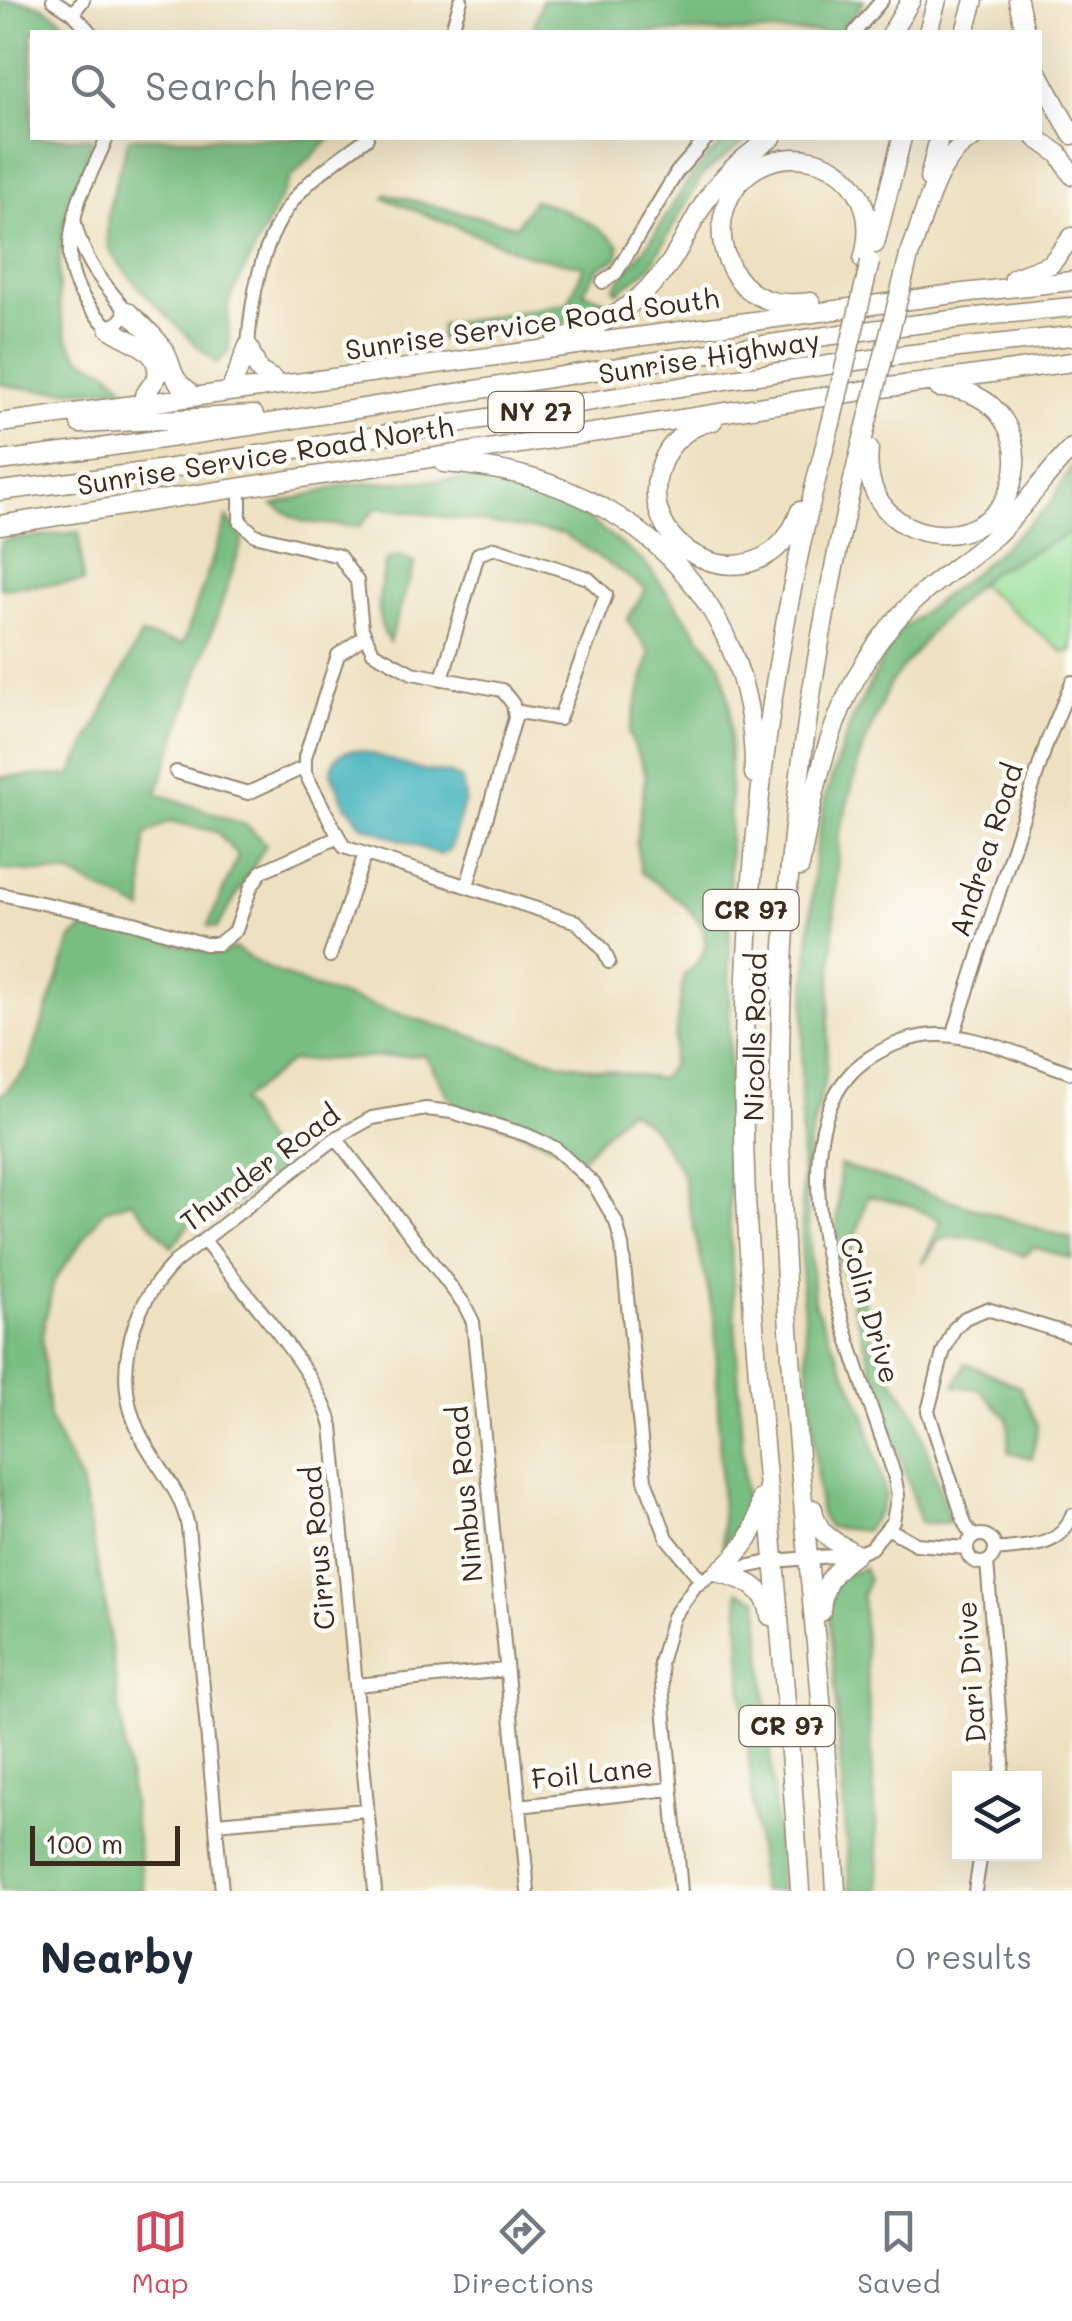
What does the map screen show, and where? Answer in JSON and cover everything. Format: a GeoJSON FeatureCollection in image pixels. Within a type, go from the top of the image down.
{"type":"FeatureCollection","features":[{"type":"Feature","properties":{"kind":"highway"},"geometry":{"type":"LineString","coordinates":[[893,30],[911,0]]}},
{"type":"Feature","properties":{"kind":"highway"},"geometry":{"type":"LineString","coordinates":[[928,30],[936,0]]}},
{"type":"Feature","properties":{"kind":"highway"},"geometry":{"type":"LineString","coordinates":[[966,30],[974,0]]}},
{"type":"Feature","properties":{"kind":"highway"},"geometry":{"type":"LineString","coordinates":[[1018,0],[1025,30]]}},
{"type":"Feature","properties":{"kind":"highway"},"geometry":{"type":"LineString","coordinates":[[1042,80],[1072,135]]}},
{"type":"Feature","properties":{"kind":"highway"},"geometry":{"type":"LineString","coordinates":[[500,354],[579,334],[629,306],[669,264],[715,187],[769,140]]}},
{"type":"Feature","properties":{"kind":"highway"},"geometry":{"type":"LineString","coordinates":[[866,262],[901,140]]}},
{"type":"Feature","properties":{"kind":"highway"},"geometry":{"type":"LineString","coordinates":[[874,383],[967,392],[1002,416],[1012,436],[1015,469],[1008,492],[995,511],[966,530],[941,535],[914,530],[890,516],[875,496],[867,460],[874,383],[938,140]]}},
{"type":"Feature","properties":{"kind":"highway"},"geometry":{"type":"LineString","coordinates":[[909,256],[940,171],[956,148],[970,140]]}},
{"type":"Feature","properties":{"kind":"highway"},"geometry":{"type":"LineString","coordinates":[[1039,140],[1059,154],[1072,174]]}},
{"type":"Feature","properties":{"kind":"highway"},"geometry":{"type":"LineString","coordinates":[[866,262],[868,230],[863,201],[844,175],[825,164],[795,158],[768,164],[744,178],[728,202],[722,219],[723,248],[734,274],[755,294],[788,305],[876,304]]}},
{"type":"Feature","properties":{"kind":"highway"},"geometry":{"type":"LineString","coordinates":[[954,294],[1042,269],[1059,256],[1072,237]]}},
{"type":"Feature","properties":{"kind":"highway","name":"Nicolls Road"},"geometry":{"type":"LineString","coordinates":[[800,1891],[752,1296],[744,1132],[746,1023],[755,858],[774,694],[793,584],[866,262]]}},
{"type":"Feature","properties":{"kind":"highway","name":"Sunrise Service Road South"},"geometry":{"type":"LineString","coordinates":[[3,426],[500,354],[572,348],[876,304],[1072,281]]}},
{"type":"Feature","properties":{"kind":"highway","name":"Sunrise Highway"},"geometry":{"type":"LineString","coordinates":[[0,460],[340,413],[824,337],[1072,307]]}},
{"type":"Feature","properties":{"kind":"highway"},"geometry":{"type":"LineString","coordinates":[[127,311],[159,342],[177,383],[188,390]]}},
{"type":"Feature","properties":{"kind":"highway"},"geometry":{"type":"LineString","coordinates":[[109,328],[150,350],[156,358],[158,377],[144,396]]}},
{"type":"Feature","properties":{"kind":"highway","name":"Sunrise Highway"},"geometry":{"type":"LineString","coordinates":[[0,494],[852,363],[1072,336]]}},
{"type":"Feature","properties":{"kind":"highway"},"geometry":{"type":"LineString","coordinates":[[248,346],[259,371],[273,379]]}},
{"type":"Feature","properties":{"kind":"highway"},"geometry":{"type":"LineString","coordinates":[[232,384],[248,346]]}},
{"type":"Feature","properties":{"kind":"highway","name":"Sunrise Service Road North"},"geometry":{"type":"LineString","coordinates":[[0,525],[782,403],[874,383],[1072,362]]}},
{"type":"Feature","properties":{"kind":"highway"},"geometry":{"type":"LineString","coordinates":[[3,426],[79,406],[144,396],[325,372],[376,371]]}},
{"type":"Feature","properties":{"kind":"highway"},"geometry":{"type":"LineString","coordinates":[[782,403],[704,423],[670,446],[657,488],[662,520],[674,540],[691,554],[720,565],[742,565],[771,553],[792,531],[823,450]]}},
{"type":"Feature","properties":{"kind":"highway"},"geometry":{"type":"LineString","coordinates":[[3,426],[340,413]]}},
{"type":"Feature","properties":{"kind":"highway","name":"Nicolls Road"},"geometry":{"type":"LineString","coordinates":[[836,1891],[781,1170],[784,951],[795,808],[809,699],[828,591],[869,431]]}},
{"type":"Feature","properties":{"kind":"highway"},"geometry":{"type":"LineString","coordinates":[[784,951],[818,775],[831,728],[849,686],[895,620],[998,532],[1072,448]]}},
{"type":"Feature","properties":{"kind":"highway"},"geometry":{"type":"LineString","coordinates":[[409,461],[500,469],[564,486],[634,526],[688,578],[724,635],[746,695],[754,753],[755,858]]}},
{"type":"Feature","properties":{"kind":"highway"},"geometry":{"type":"LineString","coordinates":[[710,1576],[742,1550],[757,1526],[765,1458]]}},
{"type":"Feature","properties":{"kind":"highway"},"geometry":{"type":"LineString","coordinates":[[802,1473],[819,1530],[856,1554],[833,1571],[824,1586],[818,1658]]}},
{"type":"Feature","properties":{"kind":"highway"},"geometry":{"type":"LineString","coordinates":[[710,1576],[749,1583],[764,1596],[782,1670]]}},
{"type":"Feature","properties":{"kind":"street"},"geometry":{"type":"LineString","coordinates":[[52,0],[88,30]]}},
{"type":"Feature","properties":{"kind":"street"},"geometry":{"type":"LineString","coordinates":[[72,13],[84,0]]}},
{"type":"Feature","properties":{"kind":"street"},"geometry":{"type":"LineString","coordinates":[[452,30],[461,0]]}},
{"type":"Feature","properties":{"kind":"street"},"geometry":{"type":"LineString","coordinates":[[858,30],[882,0]]}},
{"type":"Feature","properties":{"kind":"street"},"geometry":{"type":"LineString","coordinates":[[74,219],[80,248],[102,283],[127,311],[109,328],[84,300],[69,259],[74,219],[84,186],[107,140]]}},
{"type":"Feature","properties":{"kind":"street"},"geometry":{"type":"LineString","coordinates":[[248,346],[258,279],[277,226],[306,186],[365,140]]}},
{"type":"Feature","properties":{"kind":"street"},"geometry":{"type":"LineString","coordinates":[[603,282],[616,273],[677,172],[706,140]]}},
{"type":"Feature","properties":{"kind":"street"},"geometry":{"type":"LineString","coordinates":[[84,300],[102,283]]}},
{"type":"Feature","properties":{"kind":"street"},"geometry":{"type":"LineString","coordinates":[[240,488],[240,521],[255,535],[340,556],[357,581],[362,628],[374,652],[412,673],[502,690],[514,704],[504,766],[467,886]]}},
{"type":"Feature","properties":{"kind":"street"},"geometry":{"type":"LineString","coordinates":[[442,678],[478,554],[495,548],[588,578],[606,596],[559,719],[514,711]]}},
{"type":"Feature","properties":{"kind":"street"},"geometry":{"type":"LineString","coordinates":[[366,636],[338,656],[304,772],[344,847],[577,922],[603,949],[608,962]]}},
{"type":"Feature","properties":{"kind":"street","name":"Andrea Road"},"geometry":{"type":"LineString","coordinates":[[953,1036],[1047,742],[1072,682]]}},
{"type":"Feature","properties":{"kind":"street"},"geometry":{"type":"LineString","coordinates":[[176,772],[248,793],[305,767]]}},
{"type":"Feature","properties":{"kind":"street"},"geometry":{"type":"LineString","coordinates":[[0,894],[134,923],[212,945],[223,942],[236,930],[253,882],[262,870],[339,836]]}},
{"type":"Feature","properties":{"kind":"street"},"geometry":{"type":"LineString","coordinates":[[330,956],[365,854]]}},
{"type":"Feature","properties":{"kind":"street","name":"Colin Drive"},"geometry":{"type":"LineString","coordinates":[[889,1529],[897,1505],[894,1474],[842,1320],[820,1218],[821,1153],[834,1101],[862,1064],[877,1053],[938,1034],[1072,1073]]}},
{"type":"Feature","properties":{"kind":"street","name":"Thunder Road"},"geometry":{"type":"LineString","coordinates":[[222,1891],[184,1507],[145,1444],[130,1404],[127,1348],[142,1303],[156,1281],[336,1138],[372,1118],[398,1111],[426,1108],[452,1112],[528,1135],[555,1148],[594,1184],[611,1212],[622,1245],[648,1494],[668,1538],[710,1576]]}},
{"type":"Feature","properties":{"kind":"street","name":"Nimbus Road"},"geometry":{"type":"LineString","coordinates":[[336,1138],[464,1304],[472,1322],[528,1891]]}},
{"type":"Feature","properties":{"kind":"street","name":"Cirrus Road"},"geometry":{"type":"LineString","coordinates":[[204,1240],[309,1376],[326,1407],[334,1444],[375,1891]]}},
{"type":"Feature","properties":{"kind":"street"},"geometry":{"type":"LineString","coordinates":[[1072,1334],[987,1310],[965,1318],[948,1342],[928,1411],[973,1561],[1050,1542],[1067,1530],[1072,1515]]}},
{"type":"Feature","properties":{"kind":"street"},"geometry":{"type":"LineString","coordinates":[[681,1891],[660,1663],[673,1617],[710,1576],[774,1561],[856,1554],[871,1548],[889,1529],[916,1544],[970,1543],[988,1537],[991,1556]]}},
{"type":"Feature","properties":{"kind":"street","name":"Dari Drive"},"geometry":{"type":"LineString","coordinates":[[991,1556],[1001,1771]]}},
{"type":"Feature","properties":{"kind":"street"},"geometry":{"type":"LineString","coordinates":[[356,1685],[506,1670]]}},
{"type":"Feature","properties":{"kind":"street","name":"Foil Lane"},"geometry":{"type":"LineString","coordinates":[[519,1806],[670,1789]]}},
{"type":"Feature","properties":{"kind":"street"},"geometry":{"type":"LineString","coordinates":[[216,1824],[366,1810]]}},
{"type":"Feature","properties":{"kind":"street"},"geometry":{"type":"LineString","coordinates":[[975,1891],[980,1861]]}},
{"type":"Feature","properties":{"kind":"green space"},"geometry":{"type":"Polygon","coordinates":[[[0,0],[41,6],[71,30],[30,30],[30,140],[92,140],[65,221],[59,299],[67,335],[78,355],[108,371],[125,387],[63,390],[0,384],[0,0]]]}},
{"type":"Feature","properties":{"kind":"green space"},"geometry":{"type":"Polygon","coordinates":[[[542,0],[864,0],[843,30],[533,30],[542,0]]]}},
{"type":"Feature","properties":{"kind":"green space"},"geometry":{"type":"Polygon","coordinates":[[[128,140],[329,140],[291,177],[228,303],[229,351],[217,364],[138,286],[112,254],[107,231],[128,140]]]}},
{"type":"Feature","properties":{"kind":"green space"},"geometry":{"type":"Polygon","coordinates":[[[728,140],[746,140],[703,174],[650,267],[618,292],[614,288],[694,173],[728,140]]]}},
{"type":"Feature","properties":{"kind":"green space"},"geometry":{"type":"Polygon","coordinates":[[[387,194],[516,226],[533,200],[579,217],[619,245],[618,258],[599,267],[583,292],[607,301],[564,323],[440,339],[441,325],[568,303],[584,266],[527,255],[384,198],[387,194]]]}},
{"type":"Feature","properties":{"kind":"green space"},"geometry":{"type":"Polygon","coordinates":[[[1072,465],[1072,532],[990,573],[938,623],[889,685],[861,753],[839,835],[826,1074],[809,1144],[806,1190],[814,1303],[865,1415],[886,1496],[865,1531],[828,1527],[820,1514],[802,1290],[801,1072],[815,855],[825,798],[851,722],[895,634],[977,570],[1050,505],[1072,465]]]}},
{"type":"Feature","properties":{"kind":"green space"},"geometry":{"type":"Polygon","coordinates":[[[475,479],[585,516],[646,564],[721,665],[730,705],[729,1212],[745,1497],[741,1524],[723,1545],[715,1321],[681,1171],[653,1128],[628,1109],[579,1161],[562,1149],[454,1105],[425,1055],[291,1061],[241,1101],[280,1168],[216,1219],[202,1208],[193,1207],[193,1219],[172,1247],[131,1201],[104,1210],[54,1281],[42,1334],[49,1419],[81,1483],[104,1597],[144,1891],[0,1891],[0,1094],[27,1068],[72,938],[93,922],[220,955],[234,948],[263,966],[312,987],[561,1063],[660,1079],[671,1066],[684,975],[699,960],[705,945],[696,917],[641,872],[636,843],[646,774],[629,734],[650,653],[627,620],[646,589],[564,534],[377,507],[359,527],[303,522],[273,505],[347,484],[475,479]]]}},
{"type":"Feature","properties":{"kind":"green space"},"geometry":{"type":"Polygon","coordinates":[[[227,517],[243,540],[157,793],[248,826],[266,845],[217,928],[208,926],[238,856],[217,832],[170,821],[145,835],[143,911],[70,874],[0,870],[0,777],[71,775],[141,635],[183,644],[227,517]]]}},
{"type":"Feature","properties":{"kind":"green space"},"geometry":{"type":"Polygon","coordinates":[[[79,532],[83,582],[0,588],[0,541],[79,532]]]}},
{"type":"Feature","properties":{"kind":"green space"},"geometry":{"type":"Polygon","coordinates":[[[1072,532],[1072,651],[1063,652],[979,584],[990,573],[1072,532]]]}},
{"type":"Feature","properties":{"kind":"green space"},"geometry":{"type":"Polygon","coordinates":[[[400,556],[415,563],[389,642],[379,613],[380,592],[386,560],[400,556]]]}},
{"type":"Feature","properties":{"kind":"green space"},"geometry":{"type":"Polygon","coordinates":[[[840,1165],[1072,1239],[1072,1259],[1034,1247],[1024,1256],[983,1240],[951,1238],[939,1240],[923,1263],[941,1221],[911,1206],[868,1196],[851,1250],[878,1356],[916,1415],[950,1522],[921,1524],[836,1251],[840,1165]]]}},
{"type":"Feature","properties":{"kind":"green space"},"geometry":{"type":"Polygon","coordinates":[[[966,1363],[1020,1387],[1038,1426],[1032,1458],[1009,1453],[1008,1419],[979,1389],[955,1386],[966,1363]]]}},
{"type":"Feature","properties":{"kind":"green space"},"geometry":{"type":"Polygon","coordinates":[[[864,1568],[869,1579],[862,1596],[880,1891],[850,1891],[829,1608],[837,1578],[864,1568]]]}},
{"type":"Feature","properties":{"kind":"green space"},"geometry":{"type":"Polygon","coordinates":[[[738,1591],[758,1599],[781,1891],[761,1891],[738,1591]]]}},
{"type":"Feature","properties":{"kind":"water"},"geometry":{"type":"Polygon","coordinates":[[[352,750],[462,780],[465,800],[450,850],[440,855],[361,825],[346,807],[331,772],[337,757],[352,750]]]}}]}
